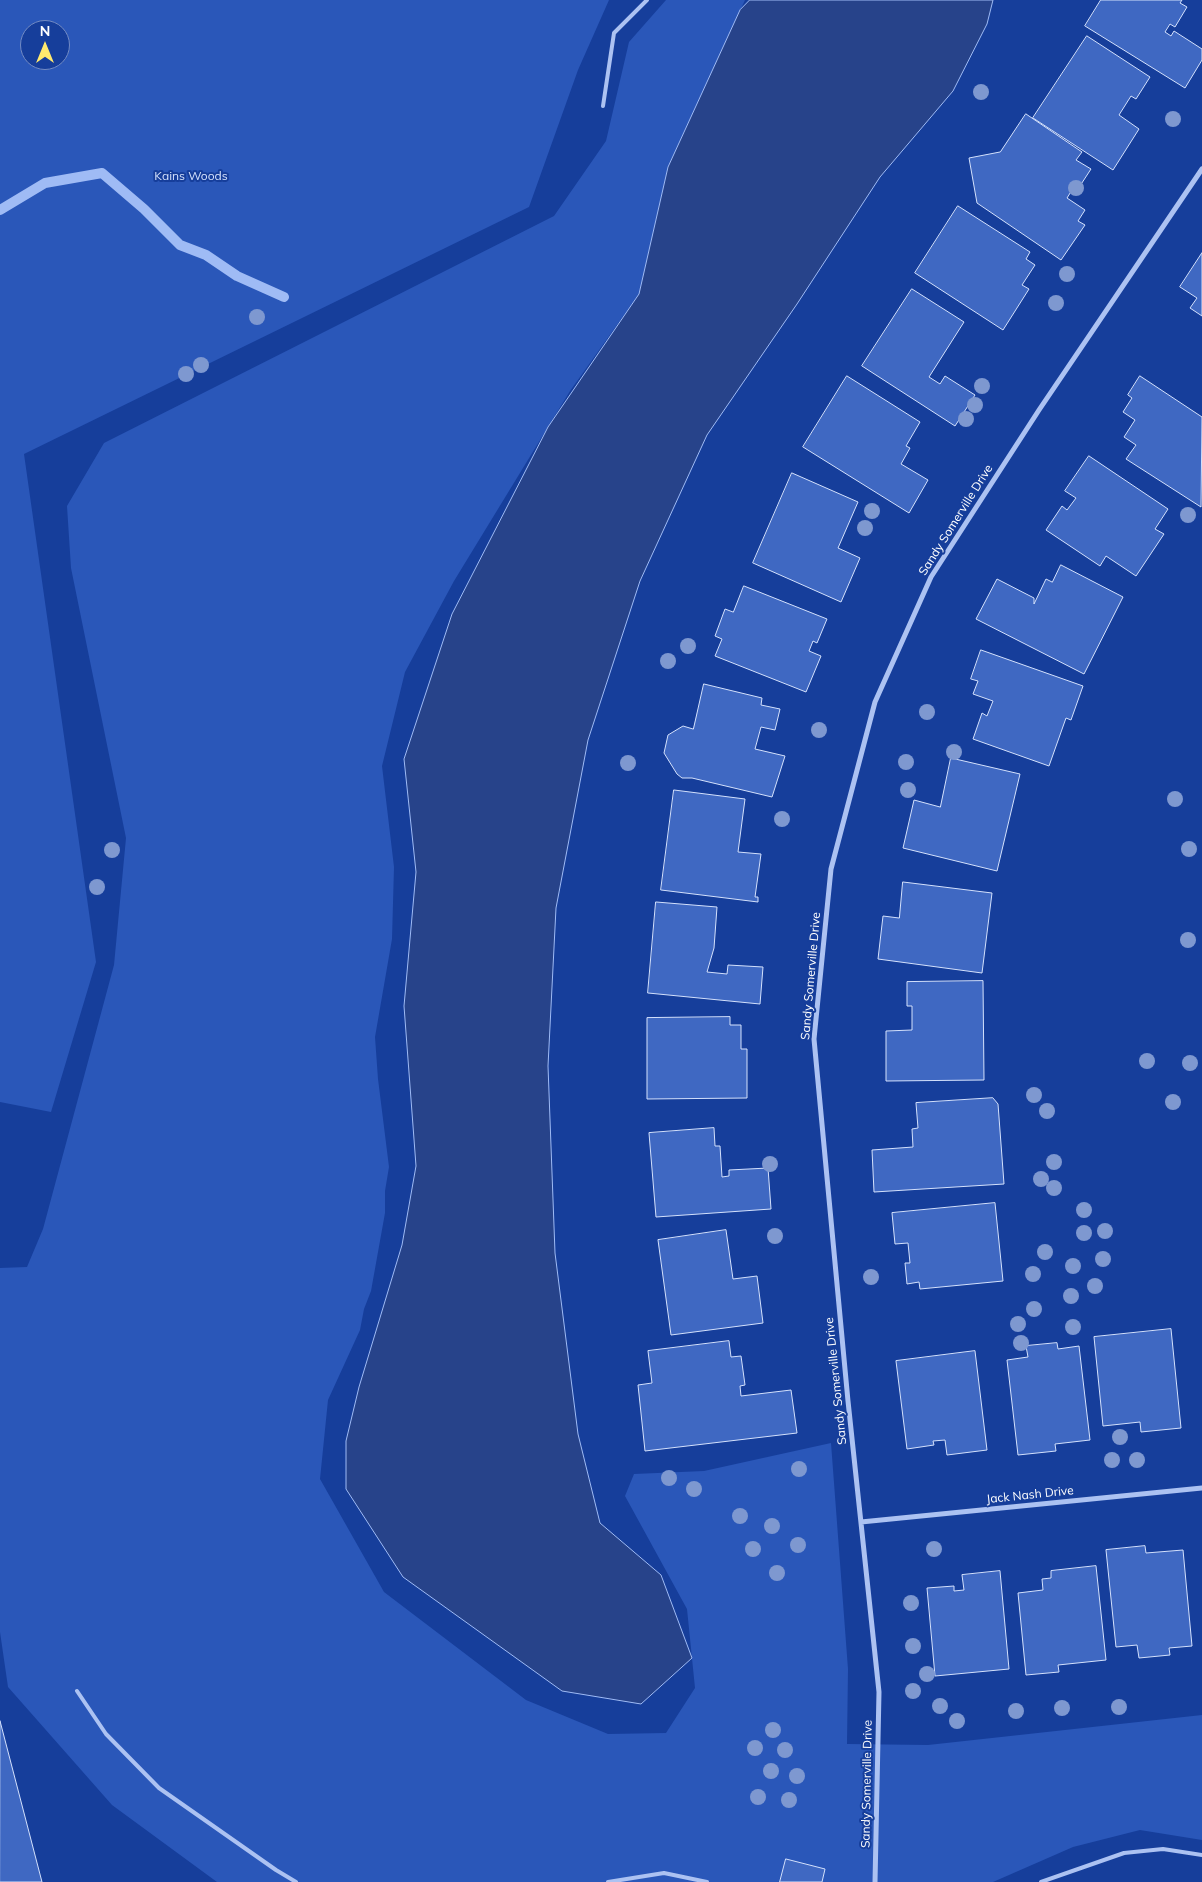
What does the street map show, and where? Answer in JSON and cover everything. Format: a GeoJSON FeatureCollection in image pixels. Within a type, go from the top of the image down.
{"type":"FeatureCollection","features":[{"type":"Feature","properties":{"kind":"street","name":"Sandy Somerville Drive"},"geometry":{"type":"LineString","coordinates":[[875,1882],[879,1692],[848,1401],[814,1039],[831,870],[875,702],[931,577],[1039,410],[1202,169]]}},
{"type":"Feature","properties":{"kind":"street","name":"Jack Nash Drive"},"geometry":{"type":"LineString","coordinates":[[861,1522],[1202,1488]]}},
{"type":"Feature","properties":{"kind":"lane"},"geometry":{"type":"LineString","coordinates":[[603,106],[614,33],[647,0]]}},
{"type":"Feature","properties":{"kind":"lane"},"geometry":{"type":"LineString","coordinates":[[77,1691],[106,1734],[158,1788],[296,1882]]}},
{"type":"Feature","properties":{"kind":"lane"},"geometry":{"type":"LineString","coordinates":[[1041,1882],[1124,1853],[1163,1849],[1202,1855]]}},
{"type":"Feature","properties":{"kind":"lane"},"geometry":{"type":"LineString","coordinates":[[608,1882],[664,1873],[707,1882]]}},
{"type":"Feature","properties":{"kind":"green space","name":"Kains Woods"},"geometry":{"type":"Polygon","coordinates":[[[0,0],[609,0],[578,70],[529,207],[24,454],[96,962],[51,1112],[0,1102],[0,0]]]}},
{"type":"Feature","properties":{"kind":"green space"},"geometry":{"type":"Polygon","coordinates":[[[666,0],[745,0],[668,167],[639,294],[570,391],[454,581],[405,672],[382,766],[394,867],[392,939],[375,1037],[378,1079],[389,1167],[385,1191],[385,1213],[371,1291],[364,1309],[360,1330],[328,1400],[320,1479],[384,1592],[526,1700],[608,1734],[666,1733],[695,1688],[687,1609],[625,1496],[634,1474],[704,1471],[831,1443],[848,1669],[847,1744],[928,1745],[1202,1715],[1202,1840],[1140,1830],[1073,1847],[993,1882],[217,1882],[112,1805],[8,1687],[0,1632],[0,1268],[27,1267],[43,1229],[114,965],[126,838],[71,568],[67,506],[104,443],[554,216],[606,141],[629,42],[666,0]]]}},
{"type":"Feature","properties":{"kind":"shaded area"},"geometry":{"type":"Polygon","coordinates":[[[750,0],[993,0],[987,24],[953,91],[880,177],[797,304],[707,435],[640,581],[588,740],[556,908],[548,1066],[555,1253],[578,1434],[600,1523],[661,1575],[692,1658],[641,1704],[562,1691],[403,1577],[346,1489],[346,1441],[359,1387],[402,1245],[416,1166],[404,1006],[416,872],[404,759],[452,614],[548,427],[639,294],[668,167],[740,10],[750,0]]]}},
{"type":"Feature","properties":{"kind":"building"},"geometry":{"type":"Polygon","coordinates":[[[1101,0],[1182,0],[1180,3],[1187,7],[1175,27],[1170,24],[1165,32],[1171,36],[1174,31],[1202,49],[1202,60],[1185,88],[1085,26],[1101,0]]]}},
{"type":"Feature","properties":{"kind":"building"},"geometry":{"type":"Polygon","coordinates":[[[1087,36],[1150,77],[1136,99],[1131,96],[1119,115],[1139,129],[1113,170],[1033,118],[1087,36]]]}},
{"type":"Feature","properties":{"kind":"building"},"geometry":{"type":"Polygon","coordinates":[[[1026,114],[1082,152],[1076,160],[1091,169],[1076,192],[1072,190],[1067,198],[1085,210],[1078,221],[1085,225],[1061,260],[977,203],[969,158],[1000,152],[1026,114]]]}},
{"type":"Feature","properties":{"kind":"building"},"geometry":{"type":"Polygon","coordinates":[[[958,206],[1030,252],[1026,259],[1035,265],[1022,285],[1029,289],[1003,330],[915,273],[958,206]]]}},
{"type":"Feature","properties":{"kind":"building"},"geometry":{"type":"Polygon","coordinates":[[[1202,253],[1202,316],[1190,308],[1197,298],[1180,287],[1202,253]]]}},
{"type":"Feature","properties":{"kind":"building"},"geometry":{"type":"Polygon","coordinates":[[[912,289],[964,322],[929,377],[940,384],[945,376],[975,395],[955,426],[862,366],[912,289]]]}},
{"type":"Feature","properties":{"kind":"building"},"geometry":{"type":"Polygon","coordinates":[[[847,376],[920,422],[906,446],[910,448],[901,464],[928,480],[909,513],[803,447],[847,376]]]}},
{"type":"Feature","properties":{"kind":"building"},"geometry":{"type":"Polygon","coordinates":[[[1140,376],[1202,417],[1201,507],[1126,459],[1136,445],[1124,437],[1135,420],[1123,412],[1132,398],[1128,395],[1140,376]]]}},
{"type":"Feature","properties":{"kind":"building"},"geometry":{"type":"Polygon","coordinates":[[[1089,456],[1168,509],[1155,529],[1164,534],[1136,576],[1106,556],[1100,566],[1046,530],[1062,506],[1067,510],[1076,498],[1065,491],[1089,456]]]}},
{"type":"Feature","properties":{"kind":"building"},"geometry":{"type":"Polygon","coordinates":[[[792,473],[858,502],[838,548],[860,558],[841,602],[753,563],[792,473]]]}},
{"type":"Feature","properties":{"kind":"building"},"geometry":{"type":"Polygon","coordinates":[[[1061,565],[1123,597],[1084,674],[976,619],[997,579],[1034,598],[1034,604],[1046,579],[1052,582],[1061,565]]]}},
{"type":"Feature","properties":{"kind":"building"},"geometry":{"type":"Polygon","coordinates":[[[744,586],[827,619],[817,643],[813,641],[809,651],[821,656],[806,692],[715,656],[722,639],[715,636],[725,609],[733,612],[744,586]]]}},
{"type":"Feature","properties":{"kind":"building"},"geometry":{"type":"Polygon","coordinates":[[[981,650],[1083,686],[1071,720],[1066,718],[1049,766],[973,739],[982,713],[987,716],[993,701],[973,694],[978,681],[971,679],[981,650]]]}},
{"type":"Feature","properties":{"kind":"building"},"geometry":{"type":"Polygon","coordinates":[[[704,684],[762,698],[761,705],[780,709],[775,730],[761,727],[755,749],[785,756],[772,797],[692,778],[682,778],[677,774],[664,753],[668,735],[683,726],[693,729],[704,684]]]}},
{"type":"Feature","properties":{"kind":"building"},"geometry":{"type":"Polygon","coordinates":[[[951,758],[1020,774],[997,871],[903,848],[914,800],[940,807],[951,758]]]}},
{"type":"Feature","properties":{"kind":"building"},"geometry":{"type":"Polygon","coordinates":[[[674,790],[745,799],[738,852],[761,854],[755,897],[758,897],[758,902],[661,890],[674,790]]]}},
{"type":"Feature","properties":{"kind":"building"},"geometry":{"type":"Polygon","coordinates":[[[903,882],[992,893],[982,973],[878,959],[883,916],[899,918],[903,882]]]}},
{"type":"Feature","properties":{"kind":"building"},"geometry":{"type":"Polygon","coordinates":[[[656,902],[717,907],[714,948],[707,972],[727,974],[728,965],[763,967],[760,1004],[648,993],[656,902]]]}},
{"type":"Feature","properties":{"kind":"building"},"geometry":{"type":"Polygon","coordinates":[[[983,981],[984,1080],[886,1081],[886,1031],[912,1030],[912,1006],[907,1006],[907,982],[983,981]]]}},
{"type":"Feature","properties":{"kind":"building"},"geometry":{"type":"Polygon","coordinates":[[[730,1017],[730,1025],[741,1025],[741,1049],[747,1049],[747,1098],[647,1099],[647,1018],[730,1017]]]}},
{"type":"Feature","properties":{"kind":"building"},"geometry":{"type":"Polygon","coordinates":[[[993,1098],[998,1104],[1004,1184],[874,1192],[872,1150],[913,1147],[912,1129],[918,1128],[916,1103],[993,1098]]]}},
{"type":"Feature","properties":{"kind":"building"},"geometry":{"type":"Polygon","coordinates":[[[714,1128],[715,1146],[720,1146],[722,1177],[729,1176],[729,1170],[768,1168],[771,1209],[656,1217],[649,1133],[714,1128]]]}},
{"type":"Feature","properties":{"kind":"building"},"geometry":{"type":"Polygon","coordinates":[[[995,1203],[1003,1281],[920,1289],[919,1282],[907,1284],[905,1263],[910,1263],[908,1243],[895,1244],[892,1213],[995,1203]]]}},
{"type":"Feature","properties":{"kind":"building"},"geometry":{"type":"Polygon","coordinates":[[[726,1230],[733,1279],[757,1276],[763,1323],[671,1335],[658,1240],[726,1230]]]}},
{"type":"Feature","properties":{"kind":"building"},"geometry":{"type":"Polygon","coordinates":[[[1171,1329],[1181,1428],[1141,1432],[1140,1422],[1103,1426],[1094,1337],[1171,1329]]]}},
{"type":"Feature","properties":{"kind":"building"},"geometry":{"type":"Polygon","coordinates":[[[729,1341],[731,1357],[741,1356],[745,1385],[740,1386],[741,1396],[791,1390],[797,1433],[645,1451],[638,1385],[652,1383],[648,1351],[729,1341]]]}},
{"type":"Feature","properties":{"kind":"building"},"geometry":{"type":"Polygon","coordinates":[[[1057,1343],[1058,1349],[1079,1346],[1090,1440],[1055,1444],[1056,1451],[1018,1455],[1007,1360],[1028,1357],[1026,1346],[1057,1343]]]}},
{"type":"Feature","properties":{"kind":"building"},"geometry":{"type":"Polygon","coordinates":[[[975,1351],[987,1450],[947,1455],[945,1440],[933,1441],[934,1445],[907,1449],[896,1361],[975,1351]]]}},
{"type":"Feature","properties":{"kind":"building"},"geometry":{"type":"Polygon","coordinates":[[[1145,1546],[1146,1553],[1183,1550],[1192,1646],[1169,1648],[1170,1655],[1139,1658],[1137,1645],[1116,1647],[1106,1550],[1145,1546]]]}},
{"type":"Feature","properties":{"kind":"building"},"geometry":{"type":"Polygon","coordinates":[[[1096,1566],[1106,1660],[1058,1665],[1059,1672],[1026,1675],[1018,1593],[1043,1590],[1042,1579],[1051,1578],[1051,1571],[1096,1566]]]}},
{"type":"Feature","properties":{"kind":"building"},"geometry":{"type":"Polygon","coordinates":[[[1000,1571],[1009,1669],[935,1676],[927,1588],[954,1586],[954,1591],[964,1590],[962,1575],[1000,1571]]]}},
{"type":"Feature","properties":{"kind":"building"},"geometry":{"type":"Polygon","coordinates":[[[0,1721],[42,1882],[0,1882],[0,1721]]]}},
{"type":"Feature","properties":{"kind":"building"},"geometry":{"type":"Polygon","coordinates":[[[786,1859],[825,1869],[822,1882],[780,1882],[786,1859]]]}},
{"type":"Feature","properties":{"kind":"waterway"},"geometry":{"type":"LineString","coordinates":[[0,210],[45,183],[102,173],[144,209],[180,245],[206,255],[237,276],[284,297]]}}]}
